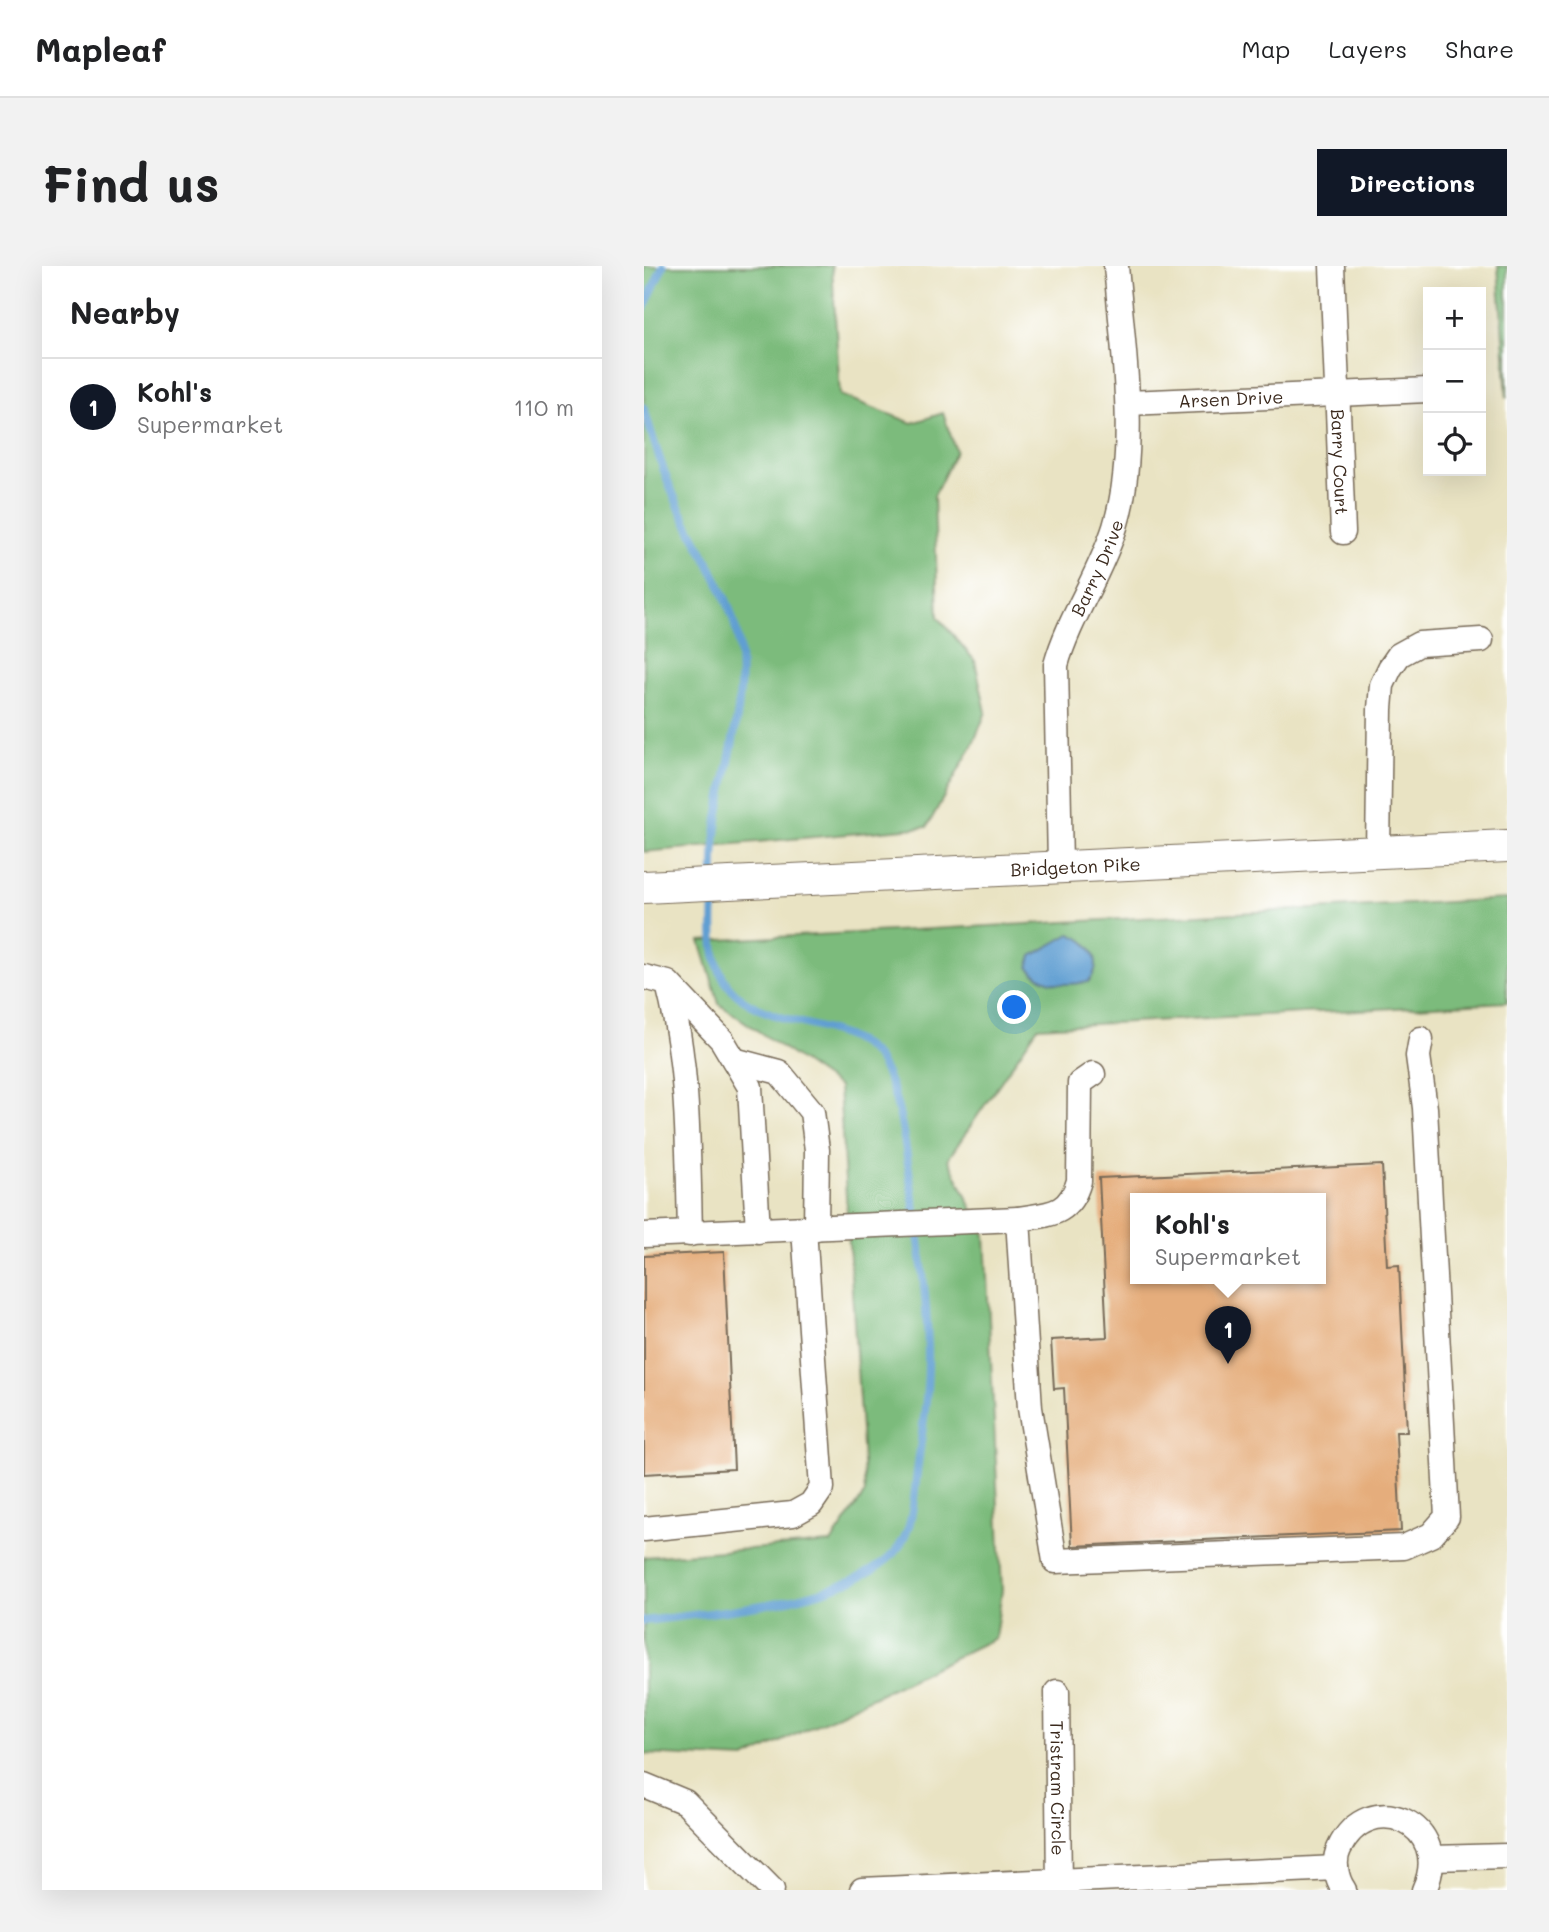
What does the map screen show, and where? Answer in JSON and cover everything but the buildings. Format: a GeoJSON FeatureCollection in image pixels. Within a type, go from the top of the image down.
{"type":"FeatureCollection","features":[{"type":"Feature","properties":{"kind":"main road","name":"Bridgeton Pike"},"geometry":{"type":"LineString","coordinates":[[644,887],[1060,865],[1507,846]]}},
{"type":"Feature","properties":{"kind":"street","name":"Barry Drive"},"geometry":{"type":"LineString","coordinates":[[1060,865],[1056,665],[1063,640],[1080,612],[1114,528],[1124,488],[1128,403],[1116,266]]}},
{"type":"Feature","properties":{"kind":"street"},"geometry":{"type":"LineString","coordinates":[[1332,266],[1336,392]]}},
{"type":"Feature","properties":{"kind":"street","name":"Arsen Drive"},"geometry":{"type":"LineString","coordinates":[[1128,403],[1423,390]]}},
{"type":"Feature","properties":{"kind":"street","name":"Barry Court"},"geometry":{"type":"LineString","coordinates":[[1336,392],[1343,532]]}},
{"type":"Feature","properties":{"kind":"street"},"geometry":{"type":"LineString","coordinates":[[1378,852],[1380,709],[1382,685],[1390,668],[1399,655],[1419,644],[1481,640]]}},
{"type":"Feature","properties":{"kind":"street"},"geometry":{"type":"LineString","coordinates":[[656,980],[722,1040],[750,1087],[758,1231]]}},
{"type":"Feature","properties":{"kind":"street"},"geometry":{"type":"LineString","coordinates":[[656,980],[680,1031],[687,1109],[690,1234]]}},
{"type":"Feature","properties":{"kind":"street"},"geometry":{"type":"LineString","coordinates":[[1018,1219],[1030,1408],[1055,1561],[1405,1547],[1431,1535],[1447,1517],[1425,1108],[1418,1056],[1421,1039]]}},
{"type":"Feature","properties":{"kind":"street"},"geometry":{"type":"LineString","coordinates":[[644,1529],[793,1514],[811,1504],[822,1488],[810,1229],[817,1150],[812,1112],[779,1072],[734,1060]]}},
{"type":"Feature","properties":{"kind":"street"},"geometry":{"type":"LineString","coordinates":[[644,1235],[1018,1219],[1061,1210],[1075,1196],[1079,1181],[1080,1083],[1093,1074]]}},
{"type":"Feature","properties":{"kind":"street","name":"Tristram Circle"},"geometry":{"type":"LineString","coordinates":[[1057,1692],[1059,1886]]}},
{"type":"Feature","properties":{"kind":"street"},"geometry":{"type":"LineString","coordinates":[[644,1785],[685,1802],[772,1890]]}},
{"type":"Feature","properties":{"kind":"street"},"geometry":{"type":"LineString","coordinates":[[862,1890],[1340,1879],[1336,1853],[1345,1836],[1364,1820],[1380,1816],[1400,1818],[1418,1829],[1425,1838],[1432,1858],[1432,1873],[1424,1890]]}},
{"type":"Feature","properties":{"kind":"street"},"geometry":{"type":"LineString","coordinates":[[1432,1858],[1507,1856]]}},
{"type":"Feature","properties":{"kind":"green space"},"geometry":{"type":"Polygon","coordinates":[[[644,266],[832,266],[840,395],[912,423],[943,413],[956,451],[934,496],[938,617],[975,661],[986,712],[973,744],[927,827],[644,852],[644,266]]]}},
{"type":"Feature","properties":{"kind":"green space"},"geometry":{"type":"Polygon","coordinates":[[[1498,266],[1507,266],[1507,398],[1498,266]]]}},
{"type":"Feature","properties":{"kind":"green space"},"geometry":{"type":"Polygon","coordinates":[[[1507,899],[1507,1002],[1038,1027],[948,1159],[985,1235],[1002,1590],[995,1638],[745,1759],[644,1754],[644,1557],[831,1543],[865,1493],[839,1087],[719,1004],[700,941],[1507,899]]]}},
{"type":"Feature","properties":{"kind":"water"},"geometry":{"type":"Polygon","coordinates":[[[1070,934],[1090,947],[1094,954],[1095,967],[1088,982],[1071,984],[1048,981],[1028,967],[1032,956],[1070,934]]]}},
{"type":"Feature","properties":{"kind":"waterway"},"geometry":{"type":"LineString","coordinates":[[644,308],[663,266]]}},
{"type":"Feature","properties":{"kind":"waterway"},"geometry":{"type":"LineString","coordinates":[[644,408],[668,481],[725,597],[739,645],[739,702],[718,819],[714,877]]}},
{"type":"Feature","properties":{"kind":"waterway"},"geometry":{"type":"LineString","coordinates":[[644,1621],[771,1604],[805,1596],[865,1574],[888,1559],[903,1540],[911,1519],[926,1396],[928,1366],[924,1286],[903,1133],[892,1088],[879,1061],[864,1046],[843,1035],[767,1012],[744,1001],[727,983],[714,951],[714,890]]}},
{"type":"Feature","properties":{"kind":"place","name":"Kohl's"},"geometry":{"type":"Point","coordinates":[1228,1364]}}]}
